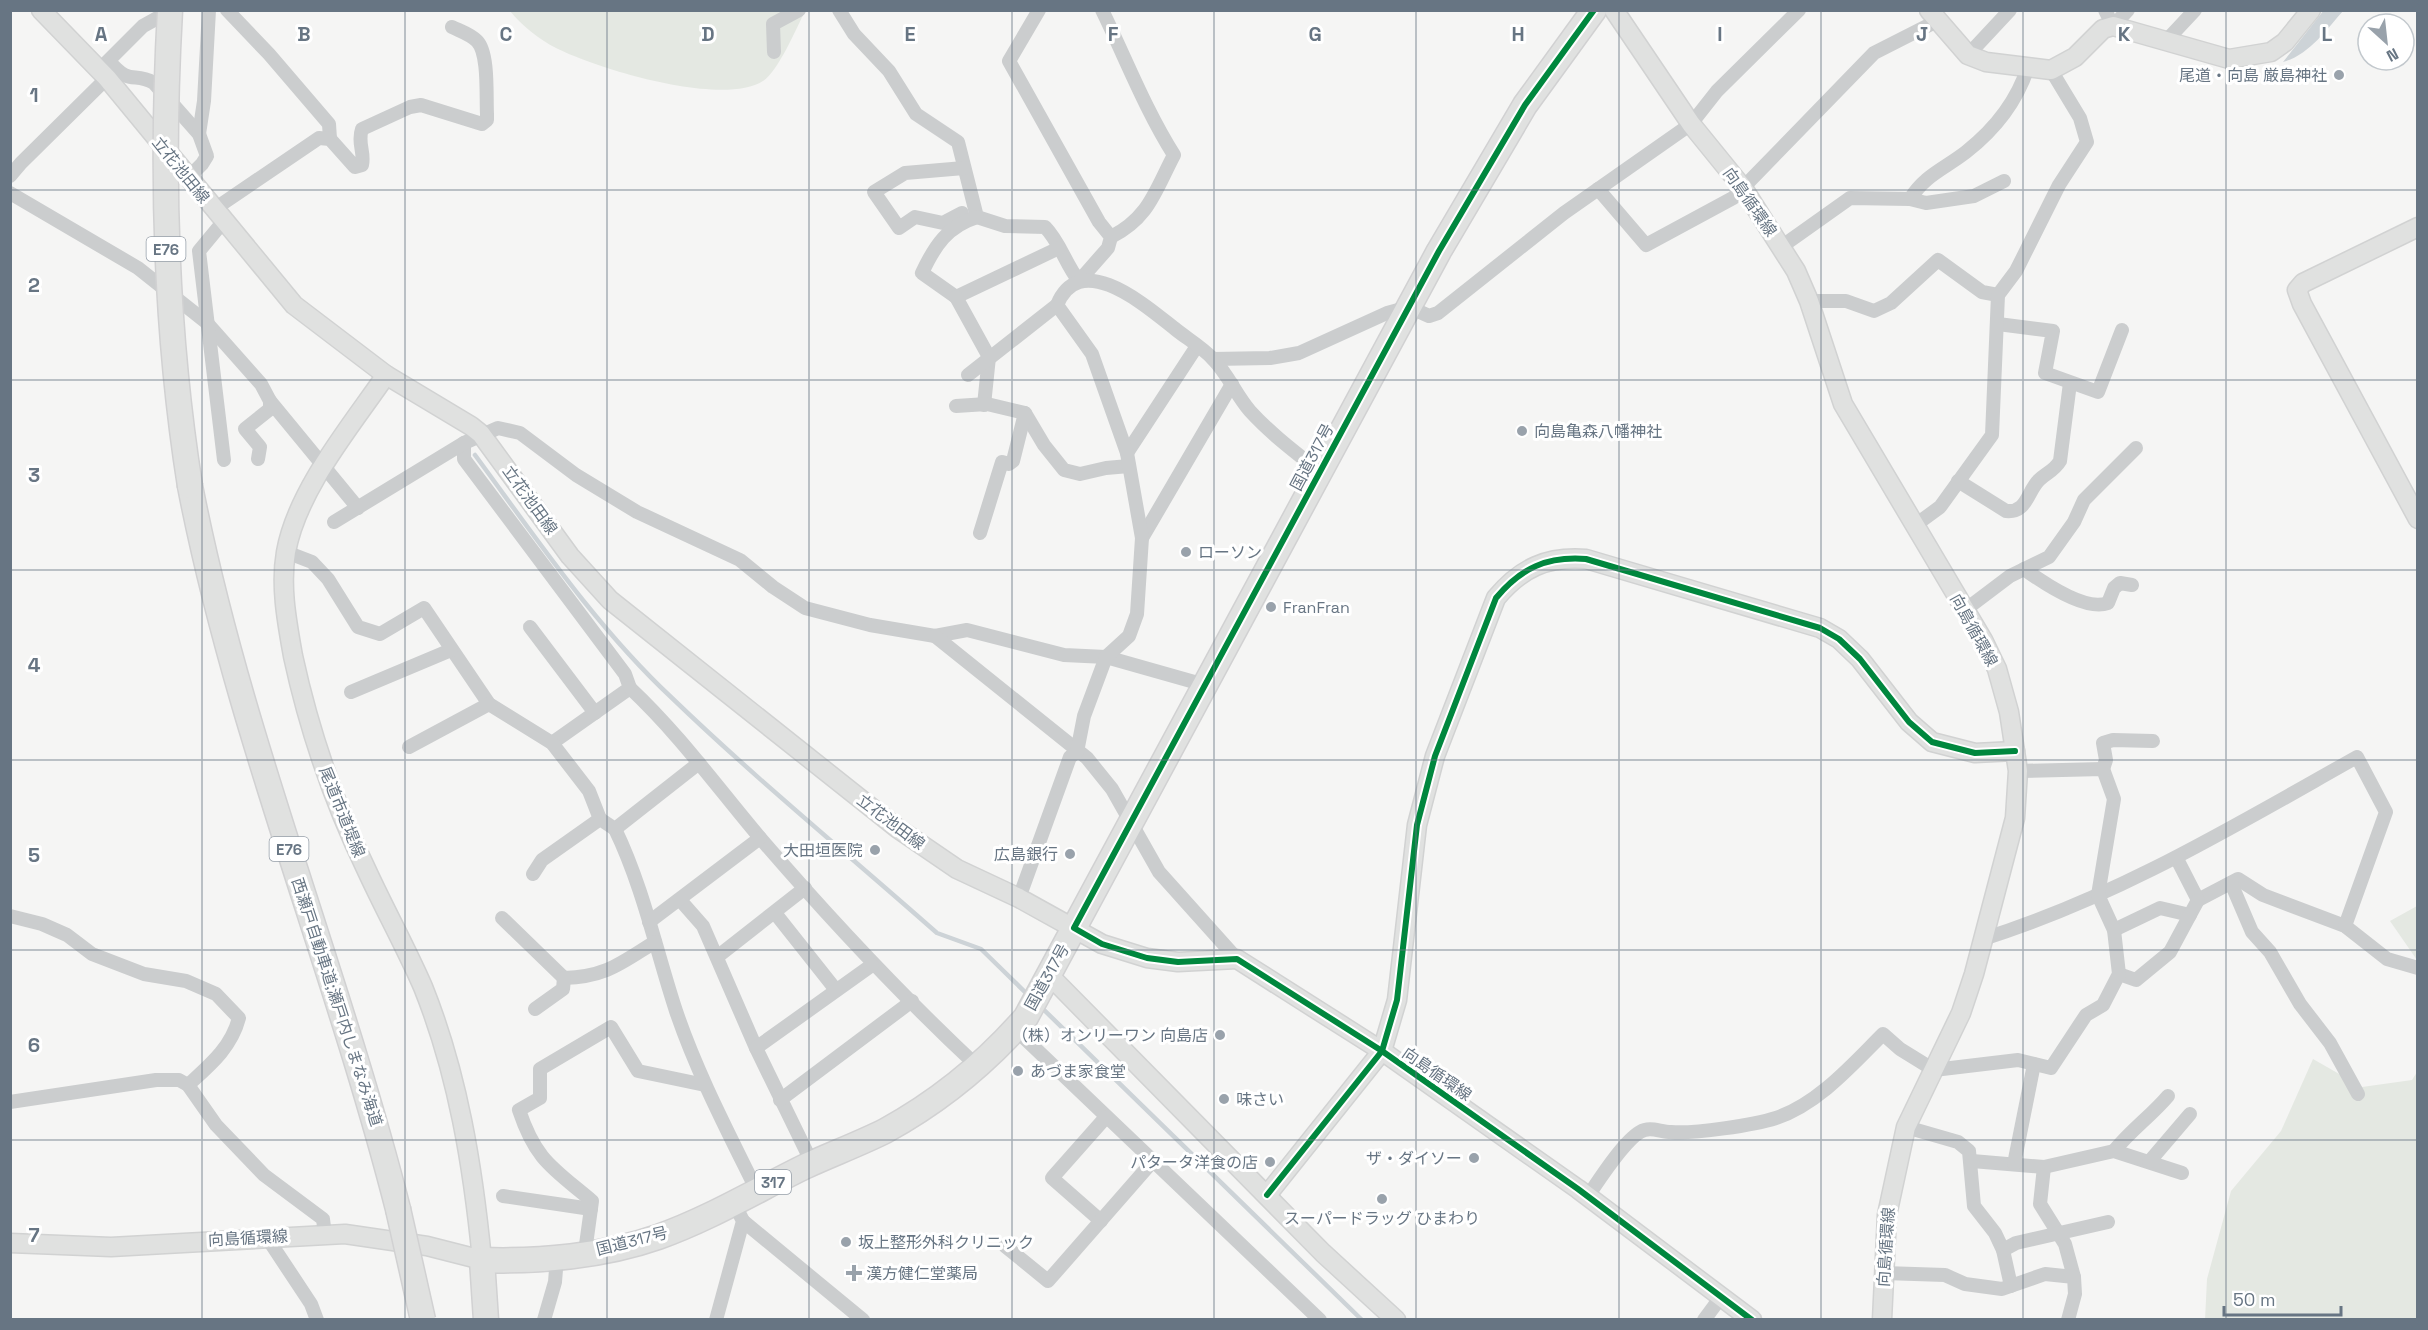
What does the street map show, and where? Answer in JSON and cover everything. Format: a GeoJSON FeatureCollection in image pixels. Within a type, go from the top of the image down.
{"type":"FeatureCollection","features":[{"type":"Feature","properties":{"kind":"highway","name":"西瀬戸自動車道;瀬戸内しまなみ海道"},"geometry":{"type":"LineString","coordinates":[[171,10],[165,112],[168,302],[174,376],[190,486],[214,598],[236,681],[361,1072],[398,1209],[423,1320]]}},
{"type":"Feature","properties":{"kind":"highway","name":"国道317号"},"geometry":{"type":"LineString","coordinates":[[482,1260],[557,1257],[613,1249],[739,1212],[757,1191],[812,1163],[883,1132],[928,1106],[977,1066],[1020,1023],[1046,981],[1438,251],[1525,105],[1594,10]]}},
{"type":"Feature","properties":{"kind":"highway"},"geometry":{"type":"LineString","coordinates":[[482,1260],[486,1320]]}},
{"type":"Feature","properties":{"kind":"main road","name":"立花池田線"},"geometry":{"type":"LineString","coordinates":[[41,10],[105,69],[218,216],[294,305],[386,375],[481,434],[570,556],[610,600],[897,828],[957,870],[1019,898],[1074,928]]}},
{"type":"Feature","properties":{"kind":"main road","name":"向島循環線"},"geometry":{"type":"LineString","coordinates":[[1614,10],[1690,124],[1743,188],[1781,247],[1809,301],[1843,404],[1965,610],[1997,669],[2004,692],[2018,771],[2015,818],[1961,1013],[1906,1128],[1887,1215],[1882,1320]]}},
{"type":"Feature","properties":{"kind":"main road"},"geometry":{"type":"LineString","coordinates":[[1933,16],[1968,55],[1986,62],[2051,70],[2075,57],[2103,29],[2109,18],[2166,41],[2229,59],[2271,52],[2285,42],[2311,10]]}},
{"type":"Feature","properties":{"kind":"main road"},"geometry":{"type":"LineString","coordinates":[[2418,227],[2303,282],[2297,290],[2302,304],[2418,519]]}},
{"type":"Feature","properties":{"kind":"main road","name":"尾道市道堤線"},"geometry":{"type":"LineString","coordinates":[[386,375],[324,466],[298,512],[286,552],[285,599],[301,693],[321,759],[343,818],[406,950],[436,1026],[462,1115],[477,1203],[482,1260]]}},
{"type":"Feature","properties":{"kind":"main road"},"geometry":{"type":"LineString","coordinates":[[1267,1195],[1382,1051],[1397,1000],[1417,825],[1436,756],[1496,598],[1510,580],[1526,569],[1545,561],[1565,557],[1586,559],[1802,621],[1839,639],[1860,659],[1909,722],[1932,742],[1975,753],[2015,751]]}},
{"type":"Feature","properties":{"kind":"main road"},"geometry":{"type":"LineString","coordinates":[[1074,928],[1102,944],[1147,958],[1178,962],[1237,959]]}},
{"type":"Feature","properties":{"kind":"main road","name":"向島循環線"},"geometry":{"type":"LineString","coordinates":[[1237,959],[1382,1051],[1588,1196],[1752,1320]]}},
{"type":"Feature","properties":{"kind":"main road"},"geometry":{"type":"LineString","coordinates":[[1046,981],[1323,1252],[1396,1320]]}},
{"type":"Feature","properties":{"kind":"main road","name":"向島循環線"},"geometry":{"type":"LineString","coordinates":[[10,1243],[111,1247],[266,1236],[345,1234],[428,1246],[482,1260]]}},
{"type":"Feature","properties":{"kind":"street"},"geometry":{"type":"LineString","coordinates":[[10,176],[16,160],[105,69],[143,26],[171,10]]}},
{"type":"Feature","properties":{"kind":"street"},"geometry":{"type":"LineString","coordinates":[[199,134],[204,101],[209,10]]}},
{"type":"Feature","properties":{"kind":"street"},"geometry":{"type":"LineString","coordinates":[[226,10],[269,54],[329,123],[330,139],[355,167],[362,165],[364,158],[359,139],[363,129],[410,106],[421,105],[482,124],[487,120],[485,60],[481,46],[476,40],[452,27]]}},
{"type":"Feature","properties":{"kind":"street"},"geometry":{"type":"LineString","coordinates":[[774,52],[773,24],[799,10]]}},
{"type":"Feature","properties":{"kind":"street"},"geometry":{"type":"LineString","coordinates":[[839,10],[854,34],[890,71],[916,114],[958,142],[975,211]]}},
{"type":"Feature","properties":{"kind":"street"},"geometry":{"type":"LineString","coordinates":[[968,375],[1057,305],[1062,292],[1079,281],[1108,248],[1110,237],[1099,222],[1009,61],[1039,10]]}},
{"type":"Feature","properties":{"kind":"street"},"geometry":{"type":"LineString","coordinates":[[1102,10],[1138,83],[1149,116],[1174,155],[1144,213],[1131,227],[1110,237]]}},
{"type":"Feature","properties":{"kind":"street"},"geometry":{"type":"LineString","coordinates":[[1213,359],[1270,358],[1299,353],[1387,313],[1409,307],[1430,316],[1438,313],[1598,189],[1690,124],[1718,91],[1798,10]]}},
{"type":"Feature","properties":{"kind":"street"},"geometry":{"type":"LineString","coordinates":[[1968,55],[2010,10]]}},
{"type":"Feature","properties":{"kind":"street"},"geometry":{"type":"LineString","coordinates":[[2109,18],[2128,10]]}},
{"type":"Feature","properties":{"kind":"street"},"geometry":{"type":"LineString","coordinates":[[2166,41],[2195,10]]}},
{"type":"Feature","properties":{"kind":"street"},"geometry":{"type":"LineString","coordinates":[[1598,189],[1646,245],[1733,198],[1874,54],[1933,16]]}},
{"type":"Feature","properties":{"kind":"street"},"geometry":{"type":"LineString","coordinates":[[1910,199],[1920,182],[1967,152],[1994,126],[2021,90],[2028,67]]}},
{"type":"Feature","properties":{"kind":"street"},"geometry":{"type":"LineString","coordinates":[[105,69],[130,79],[147,79],[154,82],[199,134],[207,156],[188,178]]}},
{"type":"Feature","properties":{"kind":"street"},"geometry":{"type":"LineString","coordinates":[[1914,526],[1940,507],[1992,435],[1998,295],[2016,271],[2059,185],[2087,142],[2080,118],[2051,70]]}},
{"type":"Feature","properties":{"kind":"street"},"geometry":{"type":"LineString","coordinates":[[224,460],[199,250],[218,216],[291,154],[319,138],[330,139]]}},
{"type":"Feature","properties":{"kind":"street"},"geometry":{"type":"LineString","coordinates":[[964,168],[905,173],[874,192],[899,228],[915,217],[943,223],[975,211],[1005,226],[1045,227],[1052,234],[1079,281]]}},
{"type":"Feature","properties":{"kind":"street"},"geometry":{"type":"LineString","coordinates":[[1781,247],[1850,198],[1910,199],[1926,203],[1974,196],[2004,181]]}},
{"type":"Feature","properties":{"kind":"street"},"geometry":{"type":"LineString","coordinates":[[10,193],[138,268],[206,322],[261,384],[270,401],[358,508]]}},
{"type":"Feature","properties":{"kind":"street"},"geometry":{"type":"LineString","coordinates":[[975,211],[957,224],[930,254],[922,273],[956,297],[989,357],[984,405]]}},
{"type":"Feature","properties":{"kind":"street"},"geometry":{"type":"LineString","coordinates":[[956,297],[1059,248]]}},
{"type":"Feature","properties":{"kind":"street"},"geometry":{"type":"LineString","coordinates":[[1809,301],[1846,301],[1874,311],[1891,303],[1938,260],[1988,296],[1998,295]]}},
{"type":"Feature","properties":{"kind":"street"},"geometry":{"type":"LineString","coordinates":[[1079,281],[1089,279],[1131,294],[1197,346],[1213,359],[1248,409],[1267,428],[1320,471]]}},
{"type":"Feature","properties":{"kind":"street"},"geometry":{"type":"LineString","coordinates":[[1019,898],[1070,757],[1077,752],[1084,716],[1106,657],[1129,636],[1137,614],[1142,538],[1128,460],[1092,354],[1057,305]]}},
{"type":"Feature","properties":{"kind":"street"},"geometry":{"type":"LineString","coordinates":[[1998,324],[2053,331],[2045,373],[2098,392],[2122,330]]}},
{"type":"Feature","properties":{"kind":"street"},"geometry":{"type":"LineString","coordinates":[[956,406],[984,405],[1025,413],[1044,445],[1064,470],[1080,474],[1106,468],[1128,460],[1197,346]]}},
{"type":"Feature","properties":{"kind":"street"},"geometry":{"type":"LineString","coordinates":[[1958,481],[2006,511],[2014,512],[2024,505],[2039,480],[2056,469],[2060,461],[2070,383]]}},
{"type":"Feature","properties":{"kind":"street"},"geometry":{"type":"LineString","coordinates":[[1142,538],[1232,384]]}},
{"type":"Feature","properties":{"kind":"street"},"geometry":{"type":"LineString","coordinates":[[258,459],[260,447],[245,429],[264,417],[270,409],[270,401]]}},
{"type":"Feature","properties":{"kind":"street"},"geometry":{"type":"LineString","coordinates":[[980,533],[1002,462],[1009,464],[1013,461],[1025,413]]}},
{"type":"Feature","properties":{"kind":"street"},"geometry":{"type":"LineString","coordinates":[[334,522],[464,443],[498,428],[520,433],[576,475],[637,512],[740,560],[773,587],[805,608],[870,625],[935,636],[967,630],[1064,655],[1106,657],[1205,685]]}},
{"type":"Feature","properties":{"kind":"street"},"geometry":{"type":"LineString","coordinates":[[464,443],[464,459],[625,674],[630,688],[667,723],[760,838],[872,965],[977,1066]]}},
{"type":"Feature","properties":{"kind":"street"},"geometry":{"type":"LineString","coordinates":[[1965,610],[2010,576],[2049,558],[2074,522],[2084,500],[2136,448]]}},
{"type":"Feature","properties":{"kind":"street"},"geometry":{"type":"LineString","coordinates":[[286,552],[312,562],[328,579],[358,627],[380,634],[424,608],[489,704],[552,743],[589,791],[600,819],[615,829],[629,858],[676,1012],[705,1085],[757,1191]]}},
{"type":"Feature","properties":{"kind":"street"},"geometry":{"type":"LineString","coordinates":[[2024,569],[2043,583],[2075,599],[2101,606],[2108,603],[2114,588],[2120,583],[2132,585]]}},
{"type":"Feature","properties":{"kind":"street"},"geometry":{"type":"LineString","coordinates":[[530,627],[595,713]]}},
{"type":"Feature","properties":{"kind":"street"},"geometry":{"type":"LineString","coordinates":[[935,636],[1087,758],[1112,789],[1159,872],[1237,959]]}},
{"type":"Feature","properties":{"kind":"street"},"geometry":{"type":"LineString","coordinates":[[351,692],[451,650]]}},
{"type":"Feature","properties":{"kind":"street"},"geometry":{"type":"LineString","coordinates":[[552,743],[630,688]]}},
{"type":"Feature","properties":{"kind":"street"},"geometry":{"type":"LineString","coordinates":[[410,747],[489,704]]}},
{"type":"Feature","properties":{"kind":"street"},"geometry":{"type":"LineString","coordinates":[[1588,1196],[1604,1173],[1640,1132],[1654,1129],[1671,1132],[1774,1119],[1798,1109],[1814,1097],[1883,1034],[1900,1049],[1934,1070],[2018,1060],[2051,1068],[2086,1015],[2103,1005],[2119,974],[2114,930],[2098,895],[2114,799],[2103,769],[2106,760],[2103,743],[2113,740],[2153,741]]}},
{"type":"Feature","properties":{"kind":"street"},"geometry":{"type":"LineString","coordinates":[[1983,939],[2098,895],[2177,859],[2357,757],[2386,812],[2345,926]]}},
{"type":"Feature","properties":{"kind":"street"},"geometry":{"type":"LineString","coordinates":[[615,829],[699,763]]}},
{"type":"Feature","properties":{"kind":"street"},"geometry":{"type":"LineString","coordinates":[[2018,771],[2103,769]]}},
{"type":"Feature","properties":{"kind":"street"},"geometry":{"type":"LineString","coordinates":[[533,874],[542,860],[600,819]]}},
{"type":"Feature","properties":{"kind":"street"},"geometry":{"type":"LineString","coordinates":[[649,922],[681,901],[760,838]]}},
{"type":"Feature","properties":{"kind":"street"},"geometry":{"type":"LineString","coordinates":[[2177,859],[2198,900]]}},
{"type":"Feature","properties":{"kind":"street"},"geometry":{"type":"LineString","coordinates":[[2119,974],[2136,980],[2170,952],[2198,900],[2238,879],[2263,895],[2345,926],[2387,959],[2418,968]]}},
{"type":"Feature","properties":{"kind":"street"},"geometry":{"type":"LineString","coordinates":[[2231,883],[2252,932],[2270,952],[2300,1004],[2330,1043],[2358,1094]]}},
{"type":"Feature","properties":{"kind":"street"},"geometry":{"type":"LineString","coordinates":[[717,957],[805,888]]}},
{"type":"Feature","properties":{"kind":"street"},"geometry":{"type":"LineString","coordinates":[[681,901],[703,926],[756,1048],[812,1163]]}},
{"type":"Feature","properties":{"kind":"street"},"geometry":{"type":"LineString","coordinates":[[2114,930],[2160,908],[2190,915]]}},
{"type":"Feature","properties":{"kind":"street"},"geometry":{"type":"LineString","coordinates":[[775,913],[836,990]]}},
{"type":"Feature","properties":{"kind":"street"},"geometry":{"type":"LineString","coordinates":[[10,916],[42,924],[67,935],[92,954],[144,974],[186,981],[216,994],[230,1007],[239,1018],[234,1036],[216,1060],[188,1085]]}},
{"type":"Feature","properties":{"kind":"street"},"geometry":{"type":"LineString","coordinates":[[502,918],[564,978],[590,978],[605,973],[655,942]]}},
{"type":"Feature","properties":{"kind":"street"},"geometry":{"type":"LineString","coordinates":[[756,1048],[872,965]]}},
{"type":"Feature","properties":{"kind":"street"},"geometry":{"type":"LineString","coordinates":[[535,1009],[563,988],[564,978]]}},
{"type":"Feature","properties":{"kind":"street"},"geometry":{"type":"LineString","coordinates":[[780,1100],[912,1001]]}},
{"type":"Feature","properties":{"kind":"street"},"geometry":{"type":"LineString","coordinates":[[1020,1023],[1106,1116],[1320,1320]]}},
{"type":"Feature","properties":{"kind":"street"},"geometry":{"type":"LineString","coordinates":[[585,1252],[591,1201],[541,1157],[529,1140],[519,1110],[540,1098],[540,1069],[611,1027],[638,1071],[705,1085]]}},
{"type":"Feature","properties":{"kind":"street"},"geometry":{"type":"LineString","coordinates":[[2014,1164],[2034,1064]]}},
{"type":"Feature","properties":{"kind":"street"},"geometry":{"type":"LineString","coordinates":[[10,1101],[156,1080],[179,1080],[188,1085],[216,1125],[264,1175],[323,1220],[325,1235]]}},
{"type":"Feature","properties":{"kind":"street"},"geometry":{"type":"LineString","coordinates":[[2114,1151],[2132,1129],[2150,1118],[2168,1096]]}},
{"type":"Feature","properties":{"kind":"street"},"geometry":{"type":"LineString","coordinates":[[2149,1162],[2190,1114]]}},
{"type":"Feature","properties":{"kind":"street"},"geometry":{"type":"LineString","coordinates":[[1101,1221],[1052,1178],[1106,1116]]}},
{"type":"Feature","properties":{"kind":"street"},"geometry":{"type":"LineString","coordinates":[[1906,1128],[1958,1142],[1969,1151],[1972,1161],[1974,1206],[1995,1233],[2011,1286]]}},
{"type":"Feature","properties":{"kind":"street"},"geometry":{"type":"LineString","coordinates":[[1972,1161],[2044,1167],[2114,1151],[2182,1173]]}},
{"type":"Feature","properties":{"kind":"street"},"geometry":{"type":"LineString","coordinates":[[1005,1246],[1048,1281],[1154,1161]]}},
{"type":"Feature","properties":{"kind":"street"},"geometry":{"type":"LineString","coordinates":[[2044,1167],[2040,1204],[2065,1244],[2074,1277],[2075,1294],[2068,1320]]}},
{"type":"Feature","properties":{"kind":"street"},"geometry":{"type":"LineString","coordinates":[[503,1196],[591,1209]]}},
{"type":"Feature","properties":{"kind":"street"},"geometry":{"type":"LineString","coordinates":[[716,1320],[739,1212],[863,1320]]}},
{"type":"Feature","properties":{"kind":"street"},"geometry":{"type":"LineString","coordinates":[[2002,1250],[2016,1243],[2108,1222]]}},
{"type":"Feature","properties":{"kind":"street"},"geometry":{"type":"LineString","coordinates":[[266,1236],[311,1304],[317,1320]]}},
{"type":"Feature","properties":{"kind":"street"},"geometry":{"type":"LineString","coordinates":[[544,1320],[555,1282],[557,1257]]}},
{"type":"Feature","properties":{"kind":"street"},"geometry":{"type":"LineString","coordinates":[[1884,1273],[1946,1275],[1965,1284],[2002,1289],[2045,1274],[2074,1277]]}},
{"type":"Feature","properties":{"kind":"street"},"geometry":{"type":"LineString","coordinates":[[1704,1320],[1721,1297]]}},
{"type":"Feature","properties":{"kind":"shaded area"},"geometry":{"type":"Polygon","coordinates":[[[2324,10],[2343,11],[2309,48],[2283,62],[2324,10]]]}},
{"type":"Feature","properties":{"kind":"shaded area"},"geometry":{"type":"Polygon","coordinates":[[[510,11],[805,11],[787,49],[769,76],[763,81],[744,88],[719,90],[691,88],[629,75],[575,57],[537,36],[510,11]]]}},
{"type":"Feature","properties":{"kind":"shaded area"},"geometry":{"type":"Polygon","coordinates":[[[2417,906],[2417,960],[2390,921],[2417,906]]]}},
{"type":"Feature","properties":{"kind":"shaded area"},"geometry":{"type":"Polygon","coordinates":[[[2313,1059],[2362,1087],[2412,1080],[2417,1072],[2417,1319],[2205,1320],[2207,1279],[2231,1191],[2281,1131],[2313,1059]]]}},
{"type":"Feature","properties":{"kind":"waterway"},"geometry":{"type":"LineString","coordinates":[[475,455],[592,612],[644,671],[770,788],[937,933],[981,949],[1028,995]]}},
{"type":"Feature","properties":{"kind":"waterway"},"geometry":{"type":"LineString","coordinates":[[1041,1007],[1362,1320]]}},
{"type":"Feature","properties":{"kind":"cycle path"},"geometry":{"type":"LineString","coordinates":[[1594,10],[1525,105],[1439,251],[1074,928],[1102,944],[1147,958],[1178,962],[1237,959],[1382,1051],[1578,1189],[1752,1320]]}},
{"type":"Feature","properties":{"kind":"cycle path"},"geometry":{"type":"LineString","coordinates":[[1267,1195],[1382,1051],[1397,1000],[1417,825],[1435,756],[1496,598],[1525,572],[1547,562],[1586,559],[1820,628],[1839,639],[1860,659],[1909,722],[1932,742],[1975,753],[2015,751]]}},
{"type":"Feature","properties":{"kind":"place","name":"尾道・向島 厳島神社"},"geometry":{"type":"Point","coordinates":[2339,75]}},
{"type":"Feature","properties":{"kind":"place","name":"向島亀森八幡神社"},"geometry":{"type":"Point","coordinates":[1522,431]}},
{"type":"Feature","properties":{"kind":"place","name":"ローソン"},"geometry":{"type":"Point","coordinates":[1186,552]}},
{"type":"Feature","properties":{"kind":"place","name":"FranFran"},"geometry":{"type":"Point","coordinates":[1271,607]}},
{"type":"Feature","properties":{"kind":"place","name":"大田垣医院"},"geometry":{"type":"Point","coordinates":[875,850]}},
{"type":"Feature","properties":{"kind":"place","name":"広島銀行"},"geometry":{"type":"Point","coordinates":[1070,854]}},
{"type":"Feature","properties":{"kind":"place","name":"（株）オンリーワン 向島店"},"geometry":{"type":"Point","coordinates":[1220,1035]}},
{"type":"Feature","properties":{"kind":"place","name":"あづま家食堂"},"geometry":{"type":"Point","coordinates":[1018,1071]}},
{"type":"Feature","properties":{"kind":"place","name":"味さい"},"geometry":{"type":"Point","coordinates":[1224,1099]}},
{"type":"Feature","properties":{"kind":"place","name":"ザ・ダイソー"},"geometry":{"type":"Point","coordinates":[1474,1158]}},
{"type":"Feature","properties":{"kind":"place","name":"パタータ洋食の店"},"geometry":{"type":"Point","coordinates":[1270,1162]}},
{"type":"Feature","properties":{"kind":"place","name":"スーパードラッグ ひまわり"},"geometry":{"type":"Point","coordinates":[1382,1199]}},
{"type":"Feature","properties":{"kind":"place","name":"坂上整形外科クリニック"},"geometry":{"type":"Point","coordinates":[846,1242]}},
{"type":"Feature","properties":{"kind":"place","name":"漢方健仁堂薬局"},"geometry":{"type":"Point","coordinates":[854,1273]}}]}
